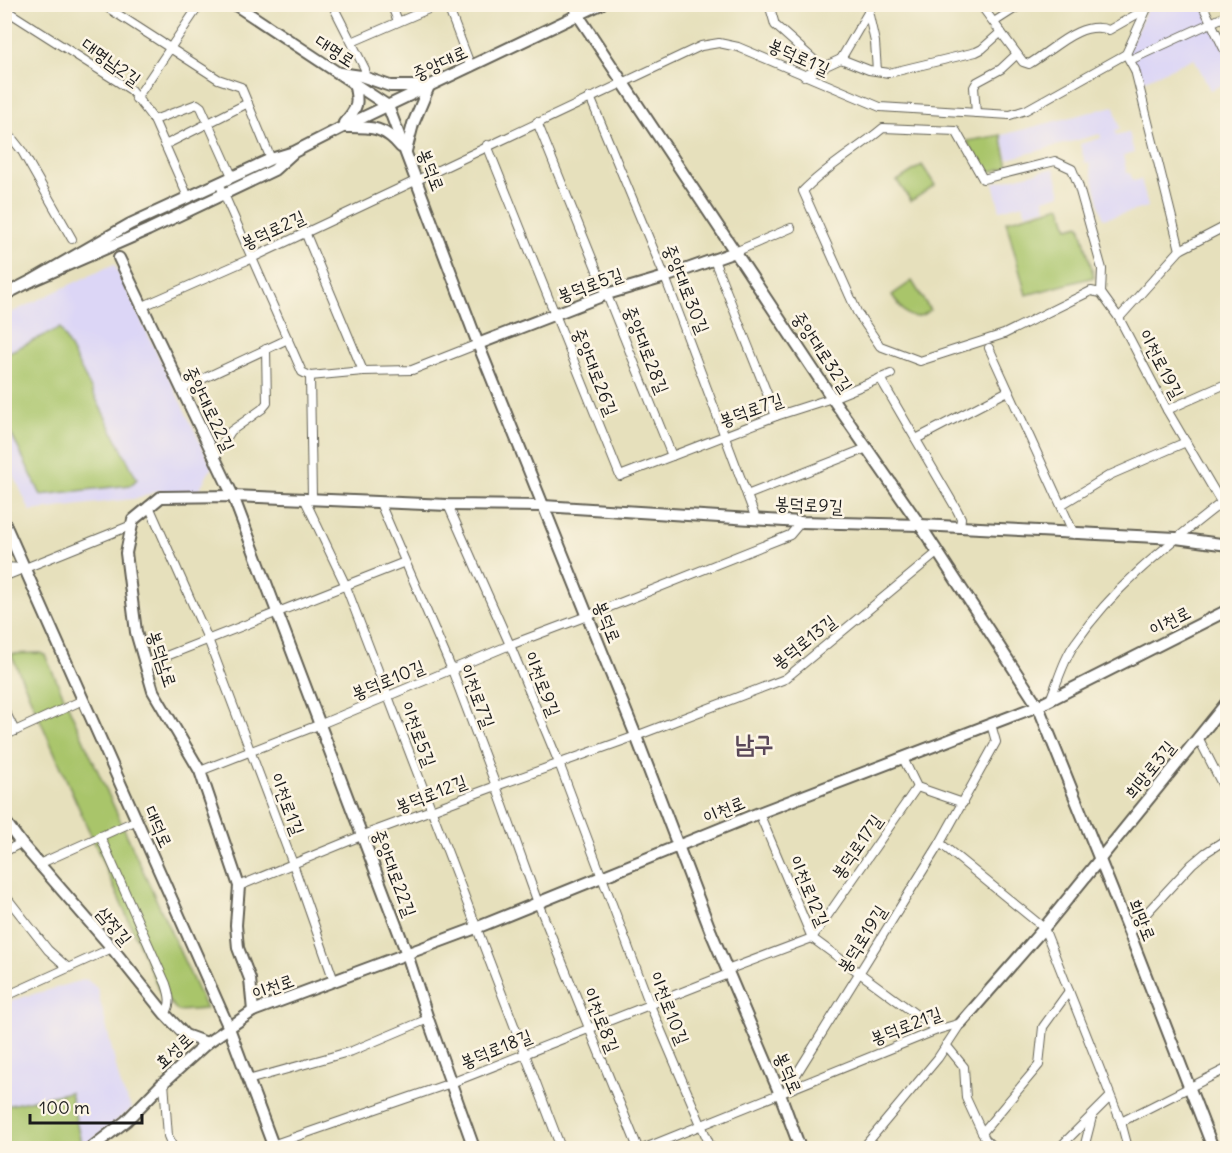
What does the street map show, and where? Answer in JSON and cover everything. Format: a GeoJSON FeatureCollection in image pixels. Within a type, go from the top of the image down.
{"type":"FeatureCollection","features":[{"type":"Feature","properties":{"kind":"street"},"geometry":{"type":"LineString","coordinates":[[102,4],[218,78],[241,87],[271,159]]}},
{"type":"Feature","properties":{"kind":"street"},"geometry":{"type":"LineString","coordinates":[[136,99],[200,4]]}},
{"type":"Feature","properties":{"kind":"street","name":"대명로"},"geometry":{"type":"LineString","coordinates":[[234,4],[388,106]]}},
{"type":"Feature","properties":{"kind":"street"},"geometry":{"type":"LineString","coordinates":[[332,4],[365,69],[364,77]]}},
{"type":"Feature","properties":{"kind":"street"},"geometry":{"type":"LineString","coordinates":[[391,4],[398,21]]}},
{"type":"Feature","properties":{"kind":"street"},"geometry":{"type":"LineString","coordinates":[[352,42],[440,4]]}},
{"type":"Feature","properties":{"kind":"street"},"geometry":{"type":"LineString","coordinates":[[447,4],[471,67]]}},
{"type":"Feature","properties":{"kind":"street","name":"중앙대로"},"geometry":{"type":"LineString","coordinates":[[4,295],[130,224],[232,176],[294,152],[471,67],[576,10],[601,4]]}},
{"type":"Feature","properties":{"kind":"street"},"geometry":{"type":"LineString","coordinates":[[769,4],[775,25],[822,67]]}},
{"type":"Feature","properties":{"kind":"street"},"geometry":{"type":"LineString","coordinates":[[980,4],[1023,62],[1029,64],[1080,31],[1101,27],[1109,30],[1148,7]]}},
{"type":"Feature","properties":{"kind":"street"},"geometry":{"type":"LineString","coordinates":[[994,22],[1022,4]]}},
{"type":"Feature","properties":{"kind":"street"},"geometry":{"type":"LineString","coordinates":[[1202,4],[1227,57]]}},
{"type":"Feature","properties":{"kind":"street"},"geometry":{"type":"LineString","coordinates":[[1148,7],[1128,57],[1135,70],[1180,250]]}},
{"type":"Feature","properties":{"kind":"street"},"geometry":{"type":"LineString","coordinates":[[804,76],[841,59],[871,8]]}},
{"type":"Feature","properties":{"kind":"street"},"geometry":{"type":"LineString","coordinates":[[871,8],[877,71]]}},
{"type":"Feature","properties":{"kind":"street","name":"대명남2길"},"geometry":{"type":"LineString","coordinates":[[4,9],[130,90],[154,120],[188,197]]}},
{"type":"Feature","properties":{"kind":"street","name":"중앙대로32길"},"geometry":{"type":"LineString","coordinates":[[576,10],[832,398],[938,552],[1038,706]]}},
{"type":"Feature","properties":{"kind":"street","name":"봉덕로1길"},"geometry":{"type":"LineString","coordinates":[[417,179],[701,46],[719,43],[759,55],[880,107],[1010,115],[1026,110],[1128,57],[1227,15]]}},
{"type":"Feature","properties":{"kind":"street"},"geometry":{"type":"LineString","coordinates":[[841,59],[877,71],[895,72],[976,52],[1001,32]]}},
{"type":"Feature","properties":{"kind":"street"},"geometry":{"type":"LineString","coordinates":[[976,113],[974,87],[977,82],[1001,69],[1017,54]]}},
{"type":"Feature","properties":{"kind":"street"},"geometry":{"type":"LineString","coordinates":[[337,72],[364,77],[390,86],[429,86],[413,124],[406,152]]}},
{"type":"Feature","properties":{"kind":"street"},"geometry":{"type":"LineString","coordinates":[[342,127],[352,115],[358,100],[354,83]]}},
{"type":"Feature","properties":{"kind":"street","name":"중앙대로30길"},"geometry":{"type":"LineString","coordinates":[[590,97],[665,277],[756,519]]}},
{"type":"Feature","properties":{"kind":"street"},"geometry":{"type":"LineString","coordinates":[[165,145],[248,103]]}},
{"type":"Feature","properties":{"kind":"street"},"geometry":{"type":"LineString","coordinates":[[154,120],[197,104],[201,107],[232,176]]}},
{"type":"Feature","properties":{"kind":"street","name":"봉덕로"},"geometry":{"type":"LineString","coordinates":[[388,106],[478,344],[636,736],[727,972],[783,1093],[800,1149]]}},
{"type":"Feature","properties":{"kind":"street","name":"중앙대로28길"},"geometry":{"type":"LineString","coordinates":[[537,122],[672,456]]}},
{"type":"Feature","properties":{"kind":"street"},"geometry":{"type":"LineString","coordinates":[[342,127],[374,127],[393,137],[406,152]]}},
{"type":"Feature","properties":{"kind":"street"},"geometry":{"type":"LineString","coordinates":[[4,128],[22,151],[72,239]]}},
{"type":"Feature","properties":{"kind":"street"},"geometry":{"type":"LineString","coordinates":[[1101,293],[1092,291],[1004,334],[920,361],[880,346],[857,312],[803,191],[819,175],[883,128],[956,130],[983,179],[1055,161],[1072,169],[1101,269],[1101,293],[1119,318]]}},
{"type":"Feature","properties":{"kind":"street","name":"중앙대로26길"},"geometry":{"type":"LineString","coordinates":[[487,145],[620,476]]}},
{"type":"Feature","properties":{"kind":"street","name":"중앙대로"},"geometry":{"type":"LineString","coordinates":[[31,281],[148,230],[274,170],[294,152]]}},
{"type":"Feature","properties":{"kind":"street","name":"봉덕로2길"},"geometry":{"type":"LineString","coordinates":[[141,307],[252,258],[417,179]]}},
{"type":"Feature","properties":{"kind":"street"},"geometry":{"type":"LineString","coordinates":[[219,183],[302,372],[310,376],[363,371],[412,370],[478,344]]}},
{"type":"Feature","properties":{"kind":"street","name":"이천로19길"},"geometry":{"type":"LineString","coordinates":[[1227,225],[1180,250],[1119,318],[1167,410],[1227,514]]}},
{"type":"Feature","properties":{"kind":"street","name":"봉덕로5길"},"geometry":{"type":"LineString","coordinates":[[478,344],[607,294],[714,260],[790,228]]}},
{"type":"Feature","properties":{"kind":"street"},"geometry":{"type":"LineString","coordinates":[[305,232],[363,371]]}},
{"type":"Feature","properties":{"kind":"street","name":"중앙대로22길"},"geometry":{"type":"LineString","coordinates":[[119,258],[233,495],[407,954],[474,1149]]}},
{"type":"Feature","properties":{"kind":"street"},"geometry":{"type":"LineString","coordinates":[[714,260],[776,416]]}},
{"type":"Feature","properties":{"kind":"street"},"geometry":{"type":"LineString","coordinates":[[181,389],[288,339]]}},
{"type":"Feature","properties":{"kind":"street"},"geometry":{"type":"LineString","coordinates":[[989,348],[1074,534]]}},
{"type":"Feature","properties":{"kind":"street"},"geometry":{"type":"LineString","coordinates":[[214,458],[231,431],[267,403],[266,349]]}},
{"type":"Feature","properties":{"kind":"street","name":"봉덕로7길"},"geometry":{"type":"LineString","coordinates":[[620,476],[891,374]]}},
{"type":"Feature","properties":{"kind":"street"},"geometry":{"type":"LineString","coordinates":[[308,498],[310,376]]}},
{"type":"Feature","properties":{"kind":"street"},"geometry":{"type":"LineString","coordinates":[[880,378],[957,510],[961,518],[960,528]]}},
{"type":"Feature","properties":{"kind":"street"},"geometry":{"type":"LineString","coordinates":[[1167,410],[1227,383]]}},
{"type":"Feature","properties":{"kind":"street"},"geometry":{"type":"LineString","coordinates":[[916,439],[1008,391]]}},
{"type":"Feature","properties":{"kind":"street"},"geometry":{"type":"LineString","coordinates":[[1061,505],[1110,475],[1186,442]]}},
{"type":"Feature","properties":{"kind":"street"},"geometry":{"type":"LineString","coordinates":[[747,495],[867,448]]}},
{"type":"Feature","properties":{"kind":"street"},"geometry":{"type":"LineString","coordinates":[[8,575],[132,525],[133,520],[160,497],[233,495],[380,503],[543,506]]}},
{"type":"Feature","properties":{"kind":"street","name":"이천로5길"},"geometry":{"type":"LineString","coordinates":[[308,498],[345,584],[561,1149]]}},
{"type":"Feature","properties":{"kind":"street","name":"이천로7길"},"geometry":{"type":"LineString","coordinates":[[380,503],[452,670],[538,903]]}},
{"type":"Feature","properties":{"kind":"street"},"geometry":{"type":"LineString","coordinates":[[1049,701],[1075,643],[1110,598],[1133,574],[1221,503]]}},
{"type":"Feature","properties":{"kind":"street","name":"이천로9길"},"geometry":{"type":"LineString","coordinates":[[448,505],[559,763],[602,877]]}},
{"type":"Feature","properties":{"kind":"street","name":"봉덕로9길"},"geometry":{"type":"LineString","coordinates":[[543,506],[801,522],[920,525],[1176,538],[1226,543]]}},
{"type":"Feature","properties":{"kind":"street","name":"이천로1길"},"geometry":{"type":"LineString","coordinates":[[149,507],[207,639],[294,864],[334,981]]}},
{"type":"Feature","properties":{"kind":"street","name":"대덕로"},"geometry":{"type":"LineString","coordinates":[[4,522],[229,1028],[273,1147]]}},
{"type":"Feature","properties":{"kind":"street","name":"봉덕로10길"},"geometry":{"type":"LineString","coordinates":[[200,771],[321,724],[510,645],[790,535],[801,522]]}},
{"type":"Feature","properties":{"kind":"street","name":"봉덕남로"},"geometry":{"type":"LineString","coordinates":[[132,525],[126,553],[136,632],[153,691],[200,771],[239,886],[236,925],[238,948],[250,979],[252,1008]]}},
{"type":"Feature","properties":{"kind":"street","name":"봉덕로13길"},"geometry":{"type":"LineString","coordinates":[[636,736],[784,679],[938,552]]}},
{"type":"Feature","properties":{"kind":"street"},"geometry":{"type":"LineString","coordinates":[[146,664],[405,562]]}},
{"type":"Feature","properties":{"kind":"street"},"geometry":{"type":"LineString","coordinates":[[4,567],[25,568]]}},
{"type":"Feature","properties":{"kind":"street","name":"이천로"},"geometry":{"type":"LineString","coordinates":[[252,1008],[310,992],[476,928],[759,813],[1038,706],[1227,610]]}},
{"type":"Feature","properties":{"kind":"street"},"geometry":{"type":"LineString","coordinates":[[4,736],[83,700]]}},
{"type":"Feature","properties":{"kind":"street","name":"희망로3길"},"geometry":{"type":"LineString","coordinates":[[1099,861],[1227,701]]}},
{"type":"Feature","properties":{"kind":"street","name":"희망로"},"geometry":{"type":"LineString","coordinates":[[1038,706],[1099,861],[1130,932],[1214,1149]]}},
{"type":"Feature","properties":{"kind":"street"},"geometry":{"type":"LineString","coordinates":[[4,709],[15,731]]}},
{"type":"Feature","properties":{"kind":"street","name":"봉덕로19길"},"geometry":{"type":"LineString","coordinates":[[783,1093],[963,803],[996,742],[991,724]]}},
{"type":"Feature","properties":{"kind":"street","name":"봉덕로12길"},"geometry":{"type":"LineString","coordinates":[[239,886],[362,836],[636,736]]}},
{"type":"Feature","properties":{"kind":"street"},"geometry":{"type":"LineString","coordinates":[[1198,737],[1227,796]]}},
{"type":"Feature","properties":{"kind":"street"},"geometry":{"type":"LineString","coordinates":[[903,758],[917,787],[963,803]]}},
{"type":"Feature","properties":{"kind":"street","name":"봉덕로17길"},"geometry":{"type":"LineString","coordinates":[[812,938],[917,787]]}},
{"type":"Feature","properties":{"kind":"street","name":"이천로12길"},"geometry":{"type":"LineString","coordinates":[[759,813],[812,938],[937,1030]]}},
{"type":"Feature","properties":{"kind":"street","name":"삼정길"},"geometry":{"type":"LineString","coordinates":[[4,820],[165,1014],[185,1035],[207,1042]]}},
{"type":"Feature","properties":{"kind":"street"},"geometry":{"type":"LineString","coordinates":[[39,864],[137,820]]}},
{"type":"Feature","properties":{"kind":"street"},"geometry":{"type":"LineString","coordinates":[[1130,932],[1192,864],[1204,853],[1225,840],[1227,835]]}},
{"type":"Feature","properties":{"kind":"street"},"geometry":{"type":"LineString","coordinates":[[100,836],[166,984],[170,995],[170,1008],[165,1014]]}},
{"type":"Feature","properties":{"kind":"street"},"geometry":{"type":"LineString","coordinates":[[4,852],[21,843]]}},
{"type":"Feature","properties":{"kind":"street"},"geometry":{"type":"LineString","coordinates":[[940,843],[1044,928],[1121,1122],[1128,1149]]}},
{"type":"Feature","properties":{"kind":"street","name":"봉덕로21길"},"geometry":{"type":"LineString","coordinates":[[645,1149],[937,1030],[961,1023],[1099,861]]}},
{"type":"Feature","properties":{"kind":"street","name":"이천로10길"},"geometry":{"type":"LineString","coordinates":[[602,877],[650,1005],[711,1149]]}},
{"type":"Feature","properties":{"kind":"street"},"geometry":{"type":"LineString","coordinates":[[4,894],[48,950],[68,968]]}},
{"type":"Feature","properties":{"kind":"street","name":"이천로8길"},"geometry":{"type":"LineString","coordinates":[[538,903],[638,1149]]}},
{"type":"Feature","properties":{"kind":"street"},"geometry":{"type":"LineString","coordinates":[[727,972],[812,938]]}},
{"type":"Feature","properties":{"kind":"street"},"geometry":{"type":"LineString","coordinates":[[4,997],[112,948]]}},
{"type":"Feature","properties":{"kind":"street","name":"봉덕로18길"},"geometry":{"type":"LineString","coordinates":[[273,1147],[451,1083],[650,1005],[727,972]]}},
{"type":"Feature","properties":{"kind":"street"},"geometry":{"type":"LineString","coordinates":[[982,1132],[1039,1065],[1043,1028],[1069,991]]}},
{"type":"Feature","properties":{"kind":"street","name":"효성로"},"geometry":{"type":"LineString","coordinates":[[91,1149],[126,1121],[207,1042],[229,1028],[243,1010],[252,1008]]}},
{"type":"Feature","properties":{"kind":"street"},"geometry":{"type":"LineString","coordinates":[[248,1080],[352,1051],[428,1019]]}},
{"type":"Feature","properties":{"kind":"street"},"geometry":{"type":"LineString","coordinates":[[863,1149],[938,1058],[961,1023]]}},
{"type":"Feature","properties":{"kind":"street"},"geometry":{"type":"LineString","coordinates":[[946,1045],[964,1067],[966,1098],[985,1139],[994,1149]]}},
{"type":"Feature","properties":{"kind":"street"},"geometry":{"type":"LineString","coordinates":[[1121,1122],[1227,1068]]}},
{"type":"Feature","properties":{"kind":"street"},"geometry":{"type":"LineString","coordinates":[[164,1082],[168,1136],[173,1149]]}},
{"type":"Feature","properties":{"kind":"street"},"geometry":{"type":"LineString","coordinates":[[1059,1149],[1110,1097]]}},
{"type":"Feature","properties":{"kind":"street"},"geometry":{"type":"LineString","coordinates":[[1084,1149],[1092,1115]]}},
{"type":"Feature","properties":{"kind":"shaded area"},"geometry":{"type":"Polygon","coordinates":[[[1149,5],[1203,5],[1227,55],[1227,83],[1210,90],[1194,58],[1143,81],[1126,54],[1149,5]]]}},
{"type":"Feature","properties":{"kind":"shaded area"},"geometry":{"type":"Polygon","coordinates":[[[1114,106],[1120,130],[1115,131],[1116,135],[1129,132],[1134,153],[1123,156],[1127,173],[1130,173],[1133,181],[1141,179],[1148,207],[1103,219],[1089,163],[1085,163],[1080,144],[1101,138],[1100,134],[1008,159],[1002,135],[1114,106]]]}},
{"type":"Feature","properties":{"kind":"shaded area"},"geometry":{"type":"Polygon","coordinates":[[[1054,168],[1061,194],[1044,199],[1046,208],[1026,213],[1023,204],[1000,210],[993,183],[1054,168]]]}},
{"type":"Feature","properties":{"kind":"shaded area"},"geometry":{"type":"Polygon","coordinates":[[[114,264],[212,467],[197,493],[165,494],[158,490],[140,498],[30,511],[5,455],[4,316],[114,264]]]}},
{"type":"Feature","properties":{"kind":"shaded area"},"geometry":{"type":"Polygon","coordinates":[[[86,979],[97,988],[121,1087],[132,1109],[81,1148],[5,1148],[4,1005],[13,1000],[86,979]]]}},
{"type":"Feature","properties":{"kind":"green space"},"geometry":{"type":"Polygon","coordinates":[[[1001,135],[1008,167],[985,173],[967,141],[1001,135]]]}},
{"type":"Feature","properties":{"kind":"green space"},"geometry":{"type":"Polygon","coordinates":[[[922,165],[935,185],[911,201],[897,181],[922,165]]]}},
{"type":"Feature","properties":{"kind":"green space"},"geometry":{"type":"Polygon","coordinates":[[[1061,206],[1068,228],[1080,225],[1094,277],[1026,295],[1006,221],[1061,206]]]}},
{"type":"Feature","properties":{"kind":"green space"},"geometry":{"type":"Polygon","coordinates":[[[912,281],[930,310],[917,317],[912,317],[904,311],[892,295],[912,281]]]}},
{"type":"Feature","properties":{"kind":"green space"},"geometry":{"type":"Polygon","coordinates":[[[60,328],[137,479],[131,485],[41,495],[5,421],[5,354],[60,328]]]}},
{"type":"Feature","properties":{"kind":"green space"},"geometry":{"type":"Polygon","coordinates":[[[40,653],[45,655],[206,1009],[178,1011],[161,994],[11,654],[40,653]]]}},
{"type":"Feature","properties":{"kind":"green space"},"geometry":{"type":"Polygon","coordinates":[[[70,1092],[81,1143],[57,1148],[5,1148],[5,1106],[70,1092]]]}},
{"type":"Feature","properties":{"kind":"district","name":"남구"},"geometry":{"type":"Point","coordinates":[754,744]}}]}
